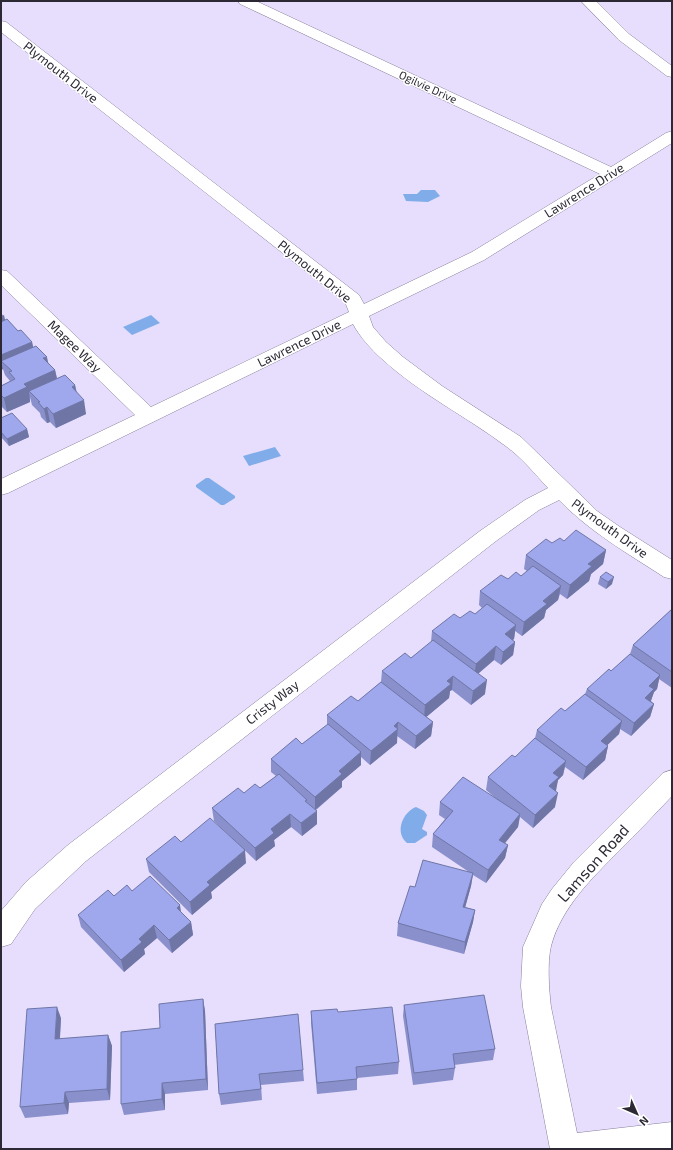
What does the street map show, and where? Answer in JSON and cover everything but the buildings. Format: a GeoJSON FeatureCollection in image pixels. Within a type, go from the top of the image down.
{"type":"FeatureCollection","features":[{"type":"Feature","properties":{"kind":"street","name":"Ogilvie Drive"},"geometry":{"type":"LineString","coordinates":[[245,1],[611,173]]}},
{"type":"Feature","properties":{"kind":"street"},"geometry":{"type":"LineString","coordinates":[[588,1],[624,37],[672,73]]}},
{"type":"Feature","properties":{"kind":"street","name":"Plymouth Drive"},"geometry":{"type":"LineString","coordinates":[[1,25],[353,299],[366,330],[396,360],[426,384],[514,442],[527,453],[561,490],[598,523],[672,571]]}},
{"type":"Feature","properties":{"kind":"street","name":"Lawrence Drive"},"geometry":{"type":"LineString","coordinates":[[1,488],[478,256],[672,136]]}},
{"type":"Feature","properties":{"kind":"street","name":"Magee Way"},"geometry":{"type":"LineString","coordinates":[[1,274],[149,417]]}},
{"type":"Feature","properties":{"kind":"street","name":"Cristy Way"},"geometry":{"type":"LineString","coordinates":[[1,935],[6,925],[24,902],[43,882],[77,853],[488,536],[532,505],[561,490]]}},
{"type":"Feature","properties":{"kind":"street","name":"Lamson Road"},"geometry":{"type":"LineString","coordinates":[[566,1149],[537,1007],[535,986],[537,947],[551,913],[571,883],[672,780]]}},
{"type":"Feature","properties":{"kind":"street"},"geometry":{"type":"LineString","coordinates":[[566,1149],[672,1137]]}},
{"type":"Feature","properties":{"kind":"water"},"geometry":{"type":"Polygon","coordinates":[[[421,190],[435,190],[440,196],[428,202],[406,201],[403,194],[417,194],[421,190]]]}},
{"type":"Feature","properties":{"kind":"water"},"geometry":{"type":"Polygon","coordinates":[[[151,315],[160,323],[132,335],[123,327],[151,315]]]}},
{"type":"Feature","properties":{"kind":"water"},"geometry":{"type":"Polygon","coordinates":[[[275,447],[281,456],[249,466],[243,456],[275,447]]]}},
{"type":"Feature","properties":{"kind":"water"},"geometry":{"type":"Polygon","coordinates":[[[206,478],[209,478],[235,496],[235,498],[224,505],[221,505],[196,487],[196,485],[206,478]]]}},
{"type":"Feature","properties":{"kind":"water"},"geometry":{"type":"Polygon","coordinates":[[[416,807],[424,811],[427,815],[422,829],[427,832],[427,835],[415,843],[407,843],[401,833],[402,823],[407,813],[416,807]]]}}]}
